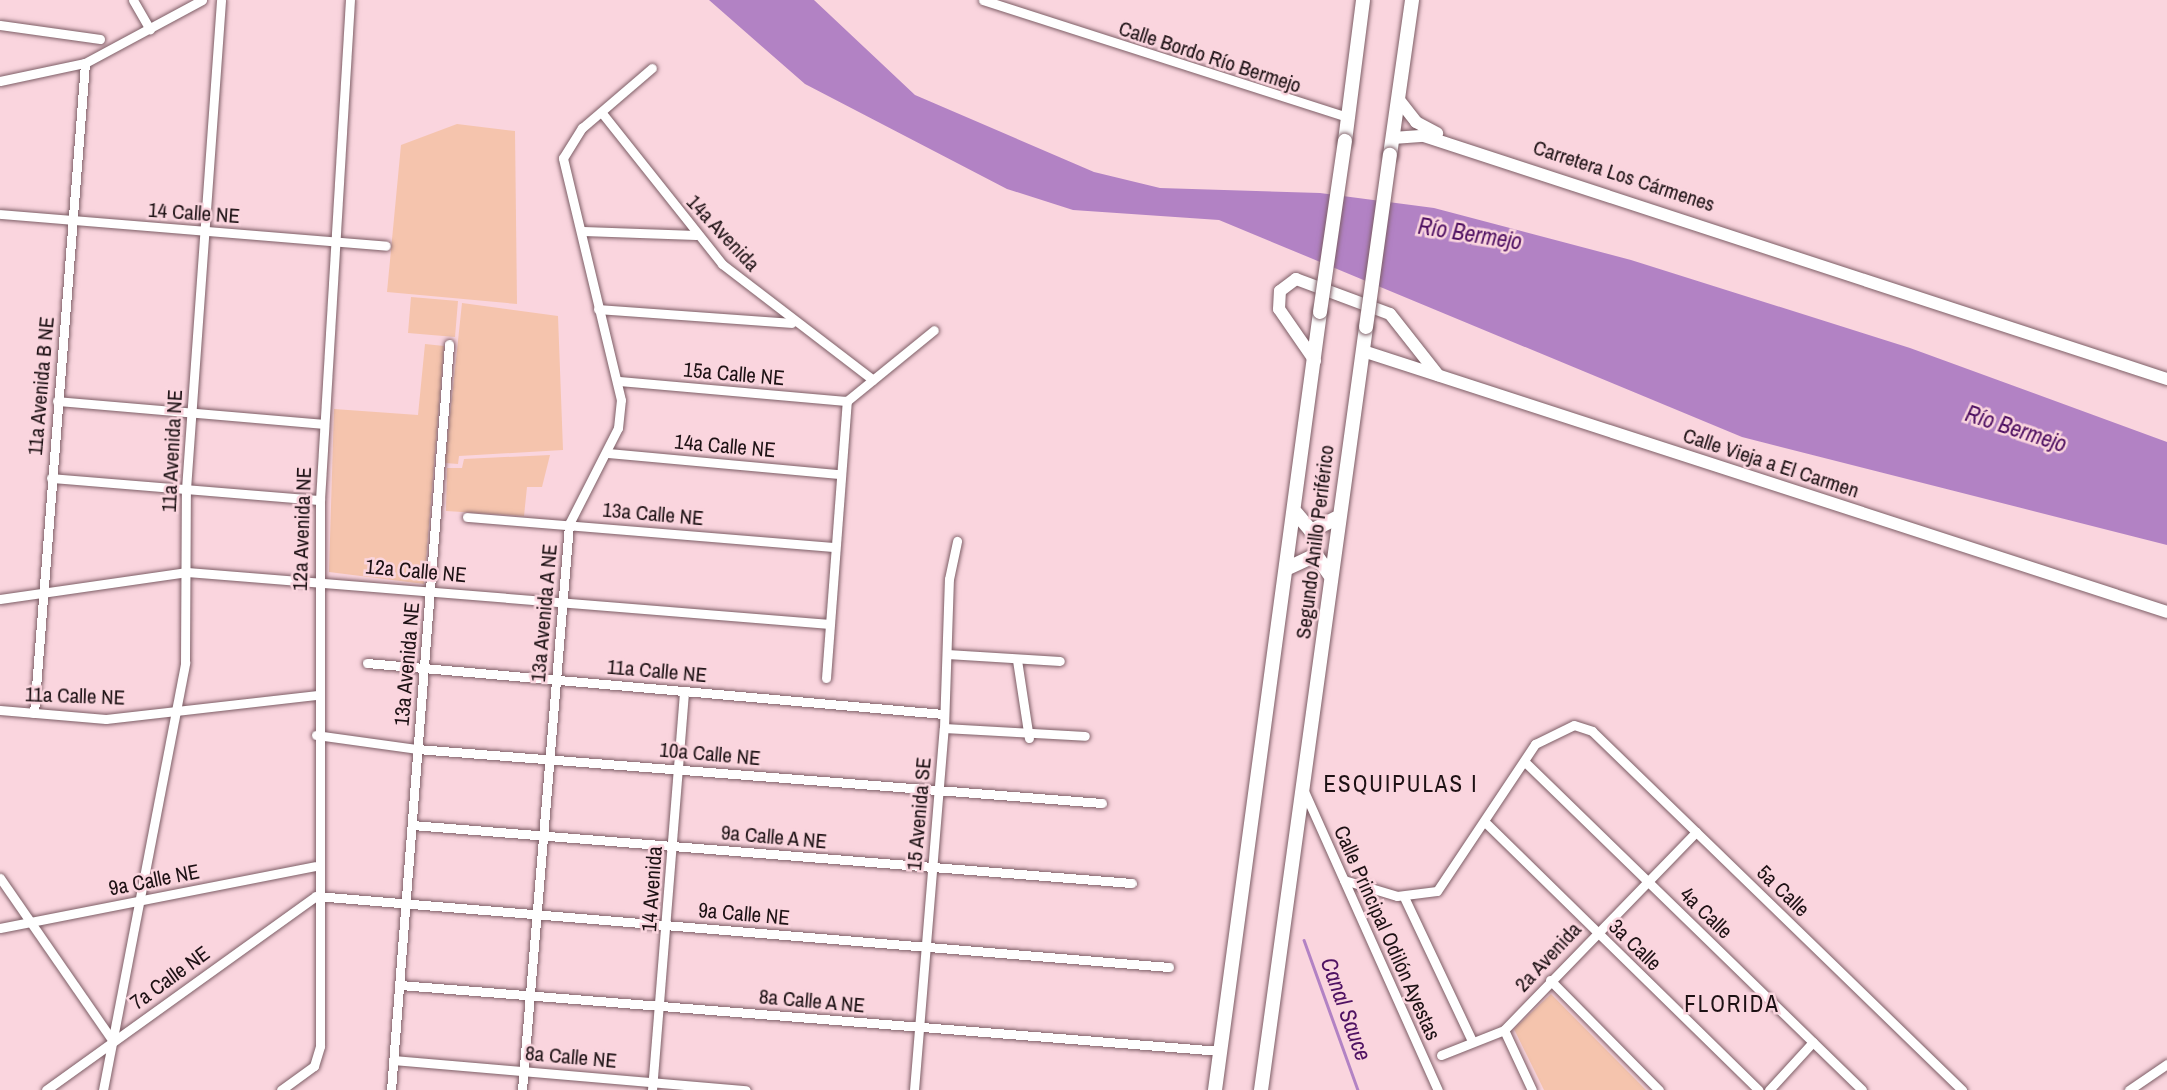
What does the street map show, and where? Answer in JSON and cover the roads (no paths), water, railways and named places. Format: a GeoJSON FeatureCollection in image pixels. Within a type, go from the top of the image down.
{"type":"FeatureCollection","features":[{"type":"Feature","properties":{"kind":"main road","name":"Segundo Anillo Periférico"},"geometry":{"type":"LineString","coordinates":[[1215,1090],[1296,513],[1320,312],[1363,0]]}},
{"type":"Feature","properties":{"kind":"main road","name":"Segundo Anillo Periférico"},"geometry":{"type":"LineString","coordinates":[[1261,1090],[1304,791],[1336,518],[1363,351],[1412,0]]}},
{"type":"Feature","properties":{"kind":"main road","name":"Carretera Los Cármenes"},"geometry":{"type":"LineString","coordinates":[[1399,100],[1427,130],[1847,275]]}},
{"type":"Feature","properties":{"kind":"main road","name":"Carretera Los Cármenes"},"geometry":{"type":"LineString","coordinates":[[1393,138],[1424,136],[2167,379]]}},
{"type":"Feature","properties":{"kind":"main road"},"geometry":{"type":"LineString","coordinates":[[1315,361],[1279,309],[1280,291],[1296,279],[1390,314],[1438,375]]}},
{"type":"Feature","properties":{"kind":"main road","name":"Calle Vieja a El Carmen"},"geometry":{"type":"LineString","coordinates":[[1363,351],[2167,612]]}},
{"type":"Feature","properties":{"kind":"main road"},"geometry":{"type":"LineString","coordinates":[[1296,513],[1311,531],[1336,518]]}},
{"type":"Feature","properties":{"kind":"main road"},"geometry":{"type":"LineString","coordinates":[[1288,568],[1316,555],[1330,575]]}},
{"type":"Feature","properties":{"kind":"street"},"geometry":{"type":"LineString","coordinates":[[133,0],[150,29]]}},
{"type":"Feature","properties":{"kind":"street"},"geometry":{"type":"LineString","coordinates":[[0,81],[85,62],[202,0]]}},
{"type":"Feature","properties":{"kind":"street","name":"11a Avenida NE"},"geometry":{"type":"LineString","coordinates":[[103,1090],[142,900],[185,663],[186,489],[221,0]]}},
{"type":"Feature","properties":{"kind":"street","name":"12a Avenida NE"},"geometry":{"type":"LineString","coordinates":[[281,1090],[317,1060],[317,579],[331,241],[350,0]]}},
{"type":"Feature","properties":{"kind":"street","name":"Calle Bordo Río Bermejo"},"geometry":{"type":"LineString","coordinates":[[983,0],[1348,117]]}},
{"type":"Feature","properties":{"kind":"street"},"geometry":{"type":"LineString","coordinates":[[0,25],[100,39]]}},
{"type":"Feature","properties":{"kind":"street","name":"11a Avenida B NE"},"geometry":{"type":"LineString","coordinates":[[34,713],[85,62]]}},
{"type":"Feature","properties":{"kind":"street"},"geometry":{"type":"LineString","coordinates":[[602,113],[652,68]]}},
{"type":"Feature","properties":{"kind":"street","name":"13a Avenida A NE"},"geometry":{"type":"LineString","coordinates":[[522,1090],[569,524],[618,428],[618,381],[598,309],[583,231],[564,158],[567,145],[602,113]]}},
{"type":"Feature","properties":{"kind":"street","name":"14a Avenida"},"geometry":{"type":"LineString","coordinates":[[602,113],[696,235],[791,323],[873,380]]}},
{"type":"Feature","properties":{"kind":"street","name":"14 Calle NE"},"geometry":{"type":"LineString","coordinates":[[0,214],[386,246]]}},
{"type":"Feature","properties":{"kind":"street"},"geometry":{"type":"LineString","coordinates":[[583,231],[696,235]]}},
{"type":"Feature","properties":{"kind":"street"},"geometry":{"type":"LineString","coordinates":[[598,309],[791,323]]}},
{"type":"Feature","properties":{"kind":"street"},"geometry":{"type":"LineString","coordinates":[[826,678],[847,401],[934,330]]}},
{"type":"Feature","properties":{"kind":"street","name":"13a Avenida NE"},"geometry":{"type":"LineString","coordinates":[[391,1090],[432,590],[449,344]]}},
{"type":"Feature","properties":{"kind":"street","name":"15a Calle NE"},"geometry":{"type":"LineString","coordinates":[[618,381],[847,401]]}},
{"type":"Feature","properties":{"kind":"street"},"geometry":{"type":"LineString","coordinates":[[57,401],[323,424]]}},
{"type":"Feature","properties":{"kind":"street","name":"14a Calle NE"},"geometry":{"type":"LineString","coordinates":[[607,453],[840,474]]}},
{"type":"Feature","properties":{"kind":"street"},"geometry":{"type":"LineString","coordinates":[[51,478],[320,500]]}},
{"type":"Feature","properties":{"kind":"street","name":"13a Calle NE"},"geometry":{"type":"LineString","coordinates":[[467,517],[835,547]]}},
{"type":"Feature","properties":{"kind":"street","name":"15 Avenida SE"},"geometry":{"type":"LineString","coordinates":[[914,1090],[944,728],[949,579],[957,541]]}},
{"type":"Feature","properties":{"kind":"street","name":"12a Calle NE"},"geometry":{"type":"LineString","coordinates":[[0,599],[187,572],[317,579],[830,624]]}},
{"type":"Feature","properties":{"kind":"street"},"geometry":{"type":"LineString","coordinates":[[947,654],[1060,661]]}},
{"type":"Feature","properties":{"kind":"street"},"geometry":{"type":"LineString","coordinates":[[1017,660],[1029,738]]}},
{"type":"Feature","properties":{"kind":"street","name":"11a Calle NE"},"geometry":{"type":"LineString","coordinates":[[367,663],[943,714]]}},
{"type":"Feature","properties":{"kind":"street","name":"14 Avenida"},"geometry":{"type":"LineString","coordinates":[[652,1086],[684,691]]}},
{"type":"Feature","properties":{"kind":"street","name":"11a Calle NE"},"geometry":{"type":"LineString","coordinates":[[0,710],[106,719],[316,695]]}},
{"type":"Feature","properties":{"kind":"street","name":"5a Calle"},"geometry":{"type":"LineString","coordinates":[[1525,762],[1535,744],[1574,724],[1592,731],[1962,1090]]}},
{"type":"Feature","properties":{"kind":"street"},"geometry":{"type":"LineString","coordinates":[[944,728],[1029,738],[1084,737]]}},
{"type":"Feature","properties":{"kind":"street","name":"10a Calle NE"},"geometry":{"type":"LineString","coordinates":[[316,734],[417,749],[548,757],[938,792],[1102,803]]}},
{"type":"Feature","properties":{"kind":"street"},"geometry":{"type":"LineString","coordinates":[[1344,880],[1404,897],[1426,896],[1443,886],[1487,824],[1525,762]]}},
{"type":"Feature","properties":{"kind":"street","name":"4a Calle"},"geometry":{"type":"LineString","coordinates":[[1525,762],[1862,1090]]}},
{"type":"Feature","properties":{"kind":"street","name":"Calle Principal Odilón Ayestas"},"geometry":{"type":"LineString","coordinates":[[1304,791],[1438,1090]]}},
{"type":"Feature","properties":{"kind":"street","name":"3a Calle"},"geometry":{"type":"LineString","coordinates":[[1487,824],[1759,1090]]}},
{"type":"Feature","properties":{"kind":"street","name":"9a Calle A NE"},"geometry":{"type":"LineString","coordinates":[[412,825],[673,845],[931,870],[1132,883]]}},
{"type":"Feature","properties":{"kind":"street","name":"2a Avenida"},"geometry":{"type":"LineString","coordinates":[[1441,1055],[1504,1030],[1596,931],[1696,832]]}},
{"type":"Feature","properties":{"kind":"street","name":"9a Calle NE"},"geometry":{"type":"LineString","coordinates":[[0,928],[315,866]]}},
{"type":"Feature","properties":{"kind":"street"},"geometry":{"type":"LineString","coordinates":[[0,877],[113,1041]]}},
{"type":"Feature","properties":{"kind":"street","name":"9a Calle NE"},"geometry":{"type":"LineString","coordinates":[[316,896],[1169,967]]}},
{"type":"Feature","properties":{"kind":"street","name":"7a Calle NE"},"geometry":{"type":"LineString","coordinates":[[46,1090],[316,896]]}},
{"type":"Feature","properties":{"kind":"street"},"geometry":{"type":"LineString","coordinates":[[1404,897],[1472,1041]]}},
{"type":"Feature","properties":{"kind":"street"},"geometry":{"type":"LineString","coordinates":[[1550,980],[1659,1090]]}},
{"type":"Feature","properties":{"kind":"street","name":"8a Calle A NE"},"geometry":{"type":"LineString","coordinates":[[400,985],[1221,1051]]}},
{"type":"Feature","properties":{"kind":"street"},"geometry":{"type":"LineString","coordinates":[[1504,1030],[1532,1090]]}},
{"type":"Feature","properties":{"kind":"street"},"geometry":{"type":"LineString","coordinates":[[1769,1090],[1814,1042]]}},
{"type":"Feature","properties":{"kind":"street","name":"8a Calle NE"},"geometry":{"type":"LineString","coordinates":[[393,1060],[652,1086],[746,1090]]}},
{"type":"Feature","properties":{"kind":"street"},"geometry":{"type":"LineString","coordinates":[[2129,1090],[2167,1064]]}},
{"type":"Feature","properties":{"kind":"water","name":"Río Bermejo"},"geometry":{"type":"Polygon","coordinates":[[[709,0],[814,0],[915,95],[1094,172],[1160,188],[1320,193],[1434,208],[1631,260],[1910,348],[2167,442],[2167,545],[1742,437],[1219,220],[1073,210],[1007,189],[805,84],[709,0]]]}},
{"type":"Feature","properties":{"kind":"waterway","name":"Canal Sauce"},"geometry":{"type":"LineString","coordinates":[[1304,940],[1358,1090]]}},
{"type":"Feature","properties":{"kind":"district","name":"ESQUIPULAS I"},"geometry":{"type":"Point","coordinates":[1401,784]}},
{"type":"Feature","properties":{"kind":"district","name":"FLORIDA"},"geometry":{"type":"Point","coordinates":[1732,1004]}}]}
